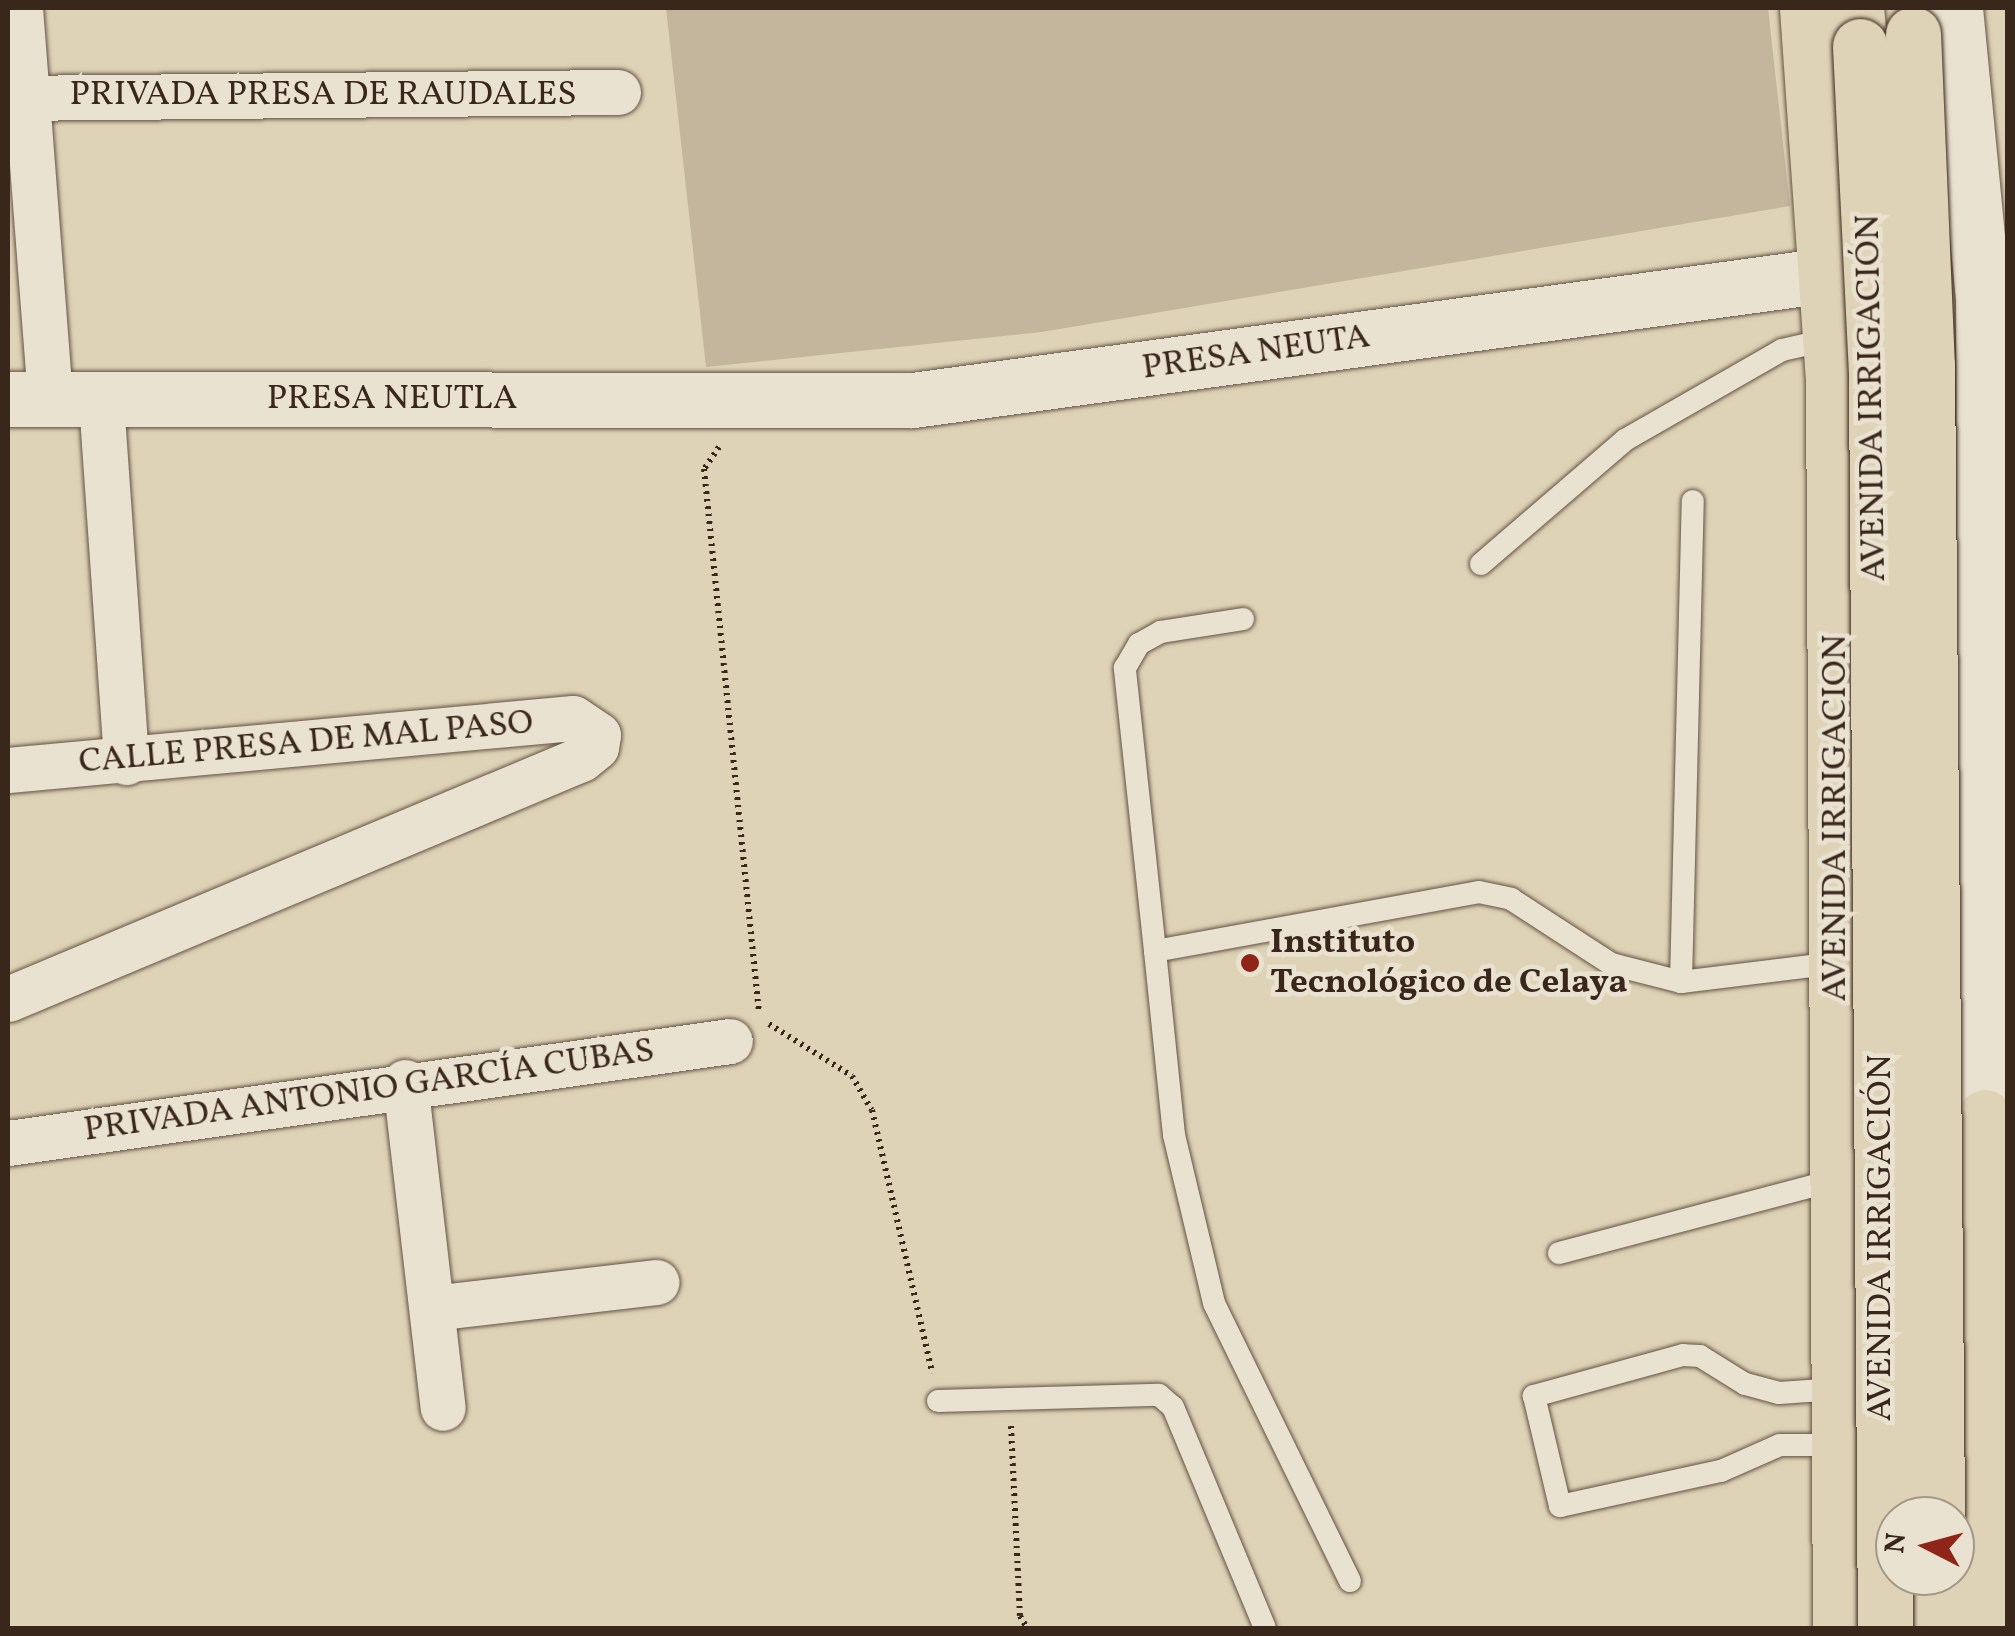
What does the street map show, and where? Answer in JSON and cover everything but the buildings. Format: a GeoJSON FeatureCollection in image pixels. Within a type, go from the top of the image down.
{"type":"FeatureCollection","features":[{"type":"Feature","properties":{"kind":"main road","name":"AVENIDA IRRIGACION"},"geometry":{"type":"LineString","coordinates":[[1808,8],[1830,340],[1840,1628]]}},
{"type":"Feature","properties":{"kind":"main road","name":"AVENIDA IRRIGACIÓN"},"geometry":{"type":"LineString","coordinates":[[1926,16],[1937,1496]]}},
{"type":"Feature","properties":{"kind":"main road","name":"AVENIDA IRRIGACIÓN"},"geometry":{"type":"LineString","coordinates":[[1858,27],[1876,378],[1885,1628]]}},
{"type":"Feature","properties":{"kind":"main road"},"geometry":{"type":"LineString","coordinates":[[1835,1157],[1996,1116],[1998,1203],[1986,1323],[1992,1628]]}},
{"type":"Feature","properties":{"kind":"main road"},"geometry":{"type":"LineString","coordinates":[[1938,1596],[1938,1628]]}},
{"type":"Feature","properties":{"kind":"street"},"geometry":{"type":"LineString","coordinates":[[20,8],[18,98],[53,400],[126,762]]}},
{"type":"Feature","properties":{"kind":"street"},"geometry":{"type":"LineString","coordinates":[[1926,16],[1995,319],[1984,955],[1996,1116]]}},
{"type":"Feature","properties":{"kind":"street","name":"PRIVADA PRESA DE RAUDALES"},"geometry":{"type":"LineString","coordinates":[[18,98],[618,92]]}},
{"type":"Feature","properties":{"kind":"street","name":"PRESA NEUTA"},"geometry":{"type":"LineString","coordinates":[[682,398],[913,400],[1827,275]]}},
{"type":"Feature","properties":{"kind":"street","name":"PRESA NEUTLA"},"geometry":{"type":"LineString","coordinates":[[53,400],[682,398]]}},
{"type":"Feature","properties":{"kind":"street","name":"CALLE PRESA DE MAL PASO"},"geometry":{"type":"LineString","coordinates":[[8,770],[573,718],[598,735],[596,748],[581,759],[8,999]]}},
{"type":"Feature","properties":{"kind":"street"},"geometry":{"type":"LineString","coordinates":[[1836,906],[1861,954],[1900,980],[1955,978],[1984,955]]}},
{"type":"Feature","properties":{"kind":"street","name":"PRIVADA ANTONIO GARCÍA CUBAS"},"geometry":{"type":"LineString","coordinates":[[8,1142],[405,1082],[730,1041]]}},
{"type":"Feature","properties":{"kind":"street"},"geometry":{"type":"LineString","coordinates":[[405,1082],[443,1408]]}},
{"type":"Feature","properties":{"kind":"street"},"geometry":{"type":"LineString","coordinates":[[432,1308],[656,1282]]}},
{"type":"Feature","properties":{"kind":"lane"},"geometry":{"type":"LineString","coordinates":[[1480,564],[1625,440],[1782,350],[1830,340]]}},
{"type":"Feature","properties":{"kind":"lane"},"geometry":{"type":"LineString","coordinates":[[1680,982],[1693,501]]}},
{"type":"Feature","properties":{"kind":"lane"},"geometry":{"type":"LineString","coordinates":[[1243,619],[1161,632],[1139,644],[1125,668],[1174,1135],[1214,1303],[1350,1581]]}},
{"type":"Feature","properties":{"kind":"lane"},"geometry":{"type":"LineString","coordinates":[[1156,951],[1480,892],[1510,899],[1611,964],[1680,982],[1836,963]]}},
{"type":"Feature","properties":{"kind":"lane"},"geometry":{"type":"LineString","coordinates":[[1559,1253],[1835,1157]]}},
{"type":"Feature","properties":{"kind":"lane"},"geometry":{"type":"LineString","coordinates":[[1836,1390],[1779,1393],[1745,1384],[1700,1356],[1682,1355],[1534,1396],[1560,1506],[1721,1471],[1780,1445],[1838,1445]]}},
{"type":"Feature","properties":{"kind":"lane"},"geometry":{"type":"LineString","coordinates":[[938,1402],[1159,1395],[1173,1407],[1265,1628]]}},
{"type":"Feature","properties":{"kind":"path"},"geometry":{"type":"LineString","coordinates":[[723,441],[704,469],[759,1016],[790,1042],[852,1076],[872,1110],[938,1402]]}},
{"type":"Feature","properties":{"kind":"path"},"geometry":{"type":"LineString","coordinates":[[1009,1398],[1020,1616],[1027,1628]]}},
{"type":"Feature","properties":{"kind":"shaded area"},"geometry":{"type":"Polygon","coordinates":[[[666,8],[1768,8],[1790,206],[1042,332],[706,367],[666,8]]]}},
{"type":"Feature","properties":{"kind":"place","name":"Instituto Tecnológico de Celaya"},"geometry":{"type":"Point","coordinates":[1250,963]}}]}
